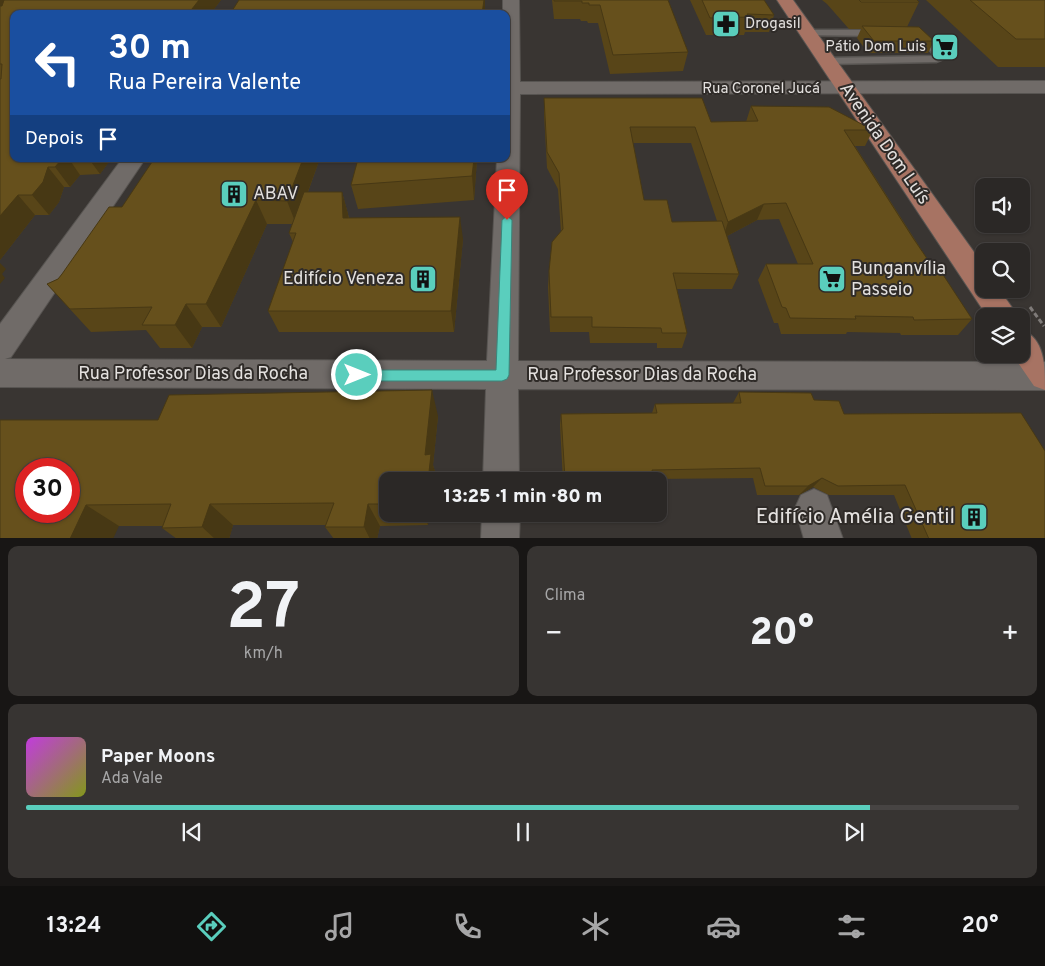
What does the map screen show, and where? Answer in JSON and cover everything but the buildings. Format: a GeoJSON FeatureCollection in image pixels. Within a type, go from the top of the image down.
{"type":"FeatureCollection","features":[{"type":"Feature","properties":{"kind":"main road","name":"Avenida Dom Luís"},"geometry":{"type":"LineString","coordinates":[[785,0],[975,275]]}},
{"type":"Feature","properties":{"kind":"main road"},"geometry":{"type":"LineString","coordinates":[[1030,355],[1045,376]]}},
{"type":"Feature","properties":{"kind":"street"},"geometry":{"type":"LineString","coordinates":[[510,29],[511,0]]}},
{"type":"Feature","properties":{"kind":"street","name":"Rua Coronel Jucá"},"geometry":{"type":"LineString","coordinates":[[510,88],[846,89],[1045,87]]}},
{"type":"Feature","properties":{"kind":"street"},"geometry":{"type":"LineString","coordinates":[[0,348],[132,162]]}},
{"type":"Feature","properties":{"kind":"street"},"geometry":{"type":"LineString","coordinates":[[501,472],[506,162]]}},
{"type":"Feature","properties":{"kind":"street","name":"Rua Professor Dias da Rocha"},"geometry":{"type":"LineString","coordinates":[[0,373],[1045,376]]}},
{"type":"Feature","properties":{"kind":"street"},"geometry":{"type":"LineString","coordinates":[[500,538],[501,522]]}},
{"type":"Feature","properties":{"kind":"lane"},"geometry":{"type":"LineString","coordinates":[[807,33],[886,33]]}},
{"type":"Feature","properties":{"kind":"lane"},"geometry":{"type":"LineString","coordinates":[[826,61],[936,59],[939,57],[939,53],[924,38],[906,33]]}},
{"type":"Feature","properties":{"kind":"place","name":"Drogasil"},"geometry":{"type":"Point","coordinates":[726,24]}},
{"type":"Feature","properties":{"kind":"place","name":"Pátio Dom Luis"},"geometry":{"type":"Point","coordinates":[945,47]}},
{"type":"Feature","properties":{"kind":"place","name":"ABAV"},"geometry":{"type":"Point","coordinates":[234,194]}},
{"type":"Feature","properties":{"kind":"place","name":"Edifício Veneza"},"geometry":{"type":"Point","coordinates":[423,279]}},
{"type":"Feature","properties":{"kind":"place","name":"Bunganvília Passeio"},"geometry":{"type":"Point","coordinates":[832,279]}},
{"type":"Feature","properties":{"kind":"place","name":"Edifício Amélia Gentil"},"geometry":{"type":"Point","coordinates":[974,517]}},
{"type":"Feature","properties":{"kind":"route"},"geometry":{"type":"LineString","coordinates":[[357,375],[502,375],[507,220]]}}]}
